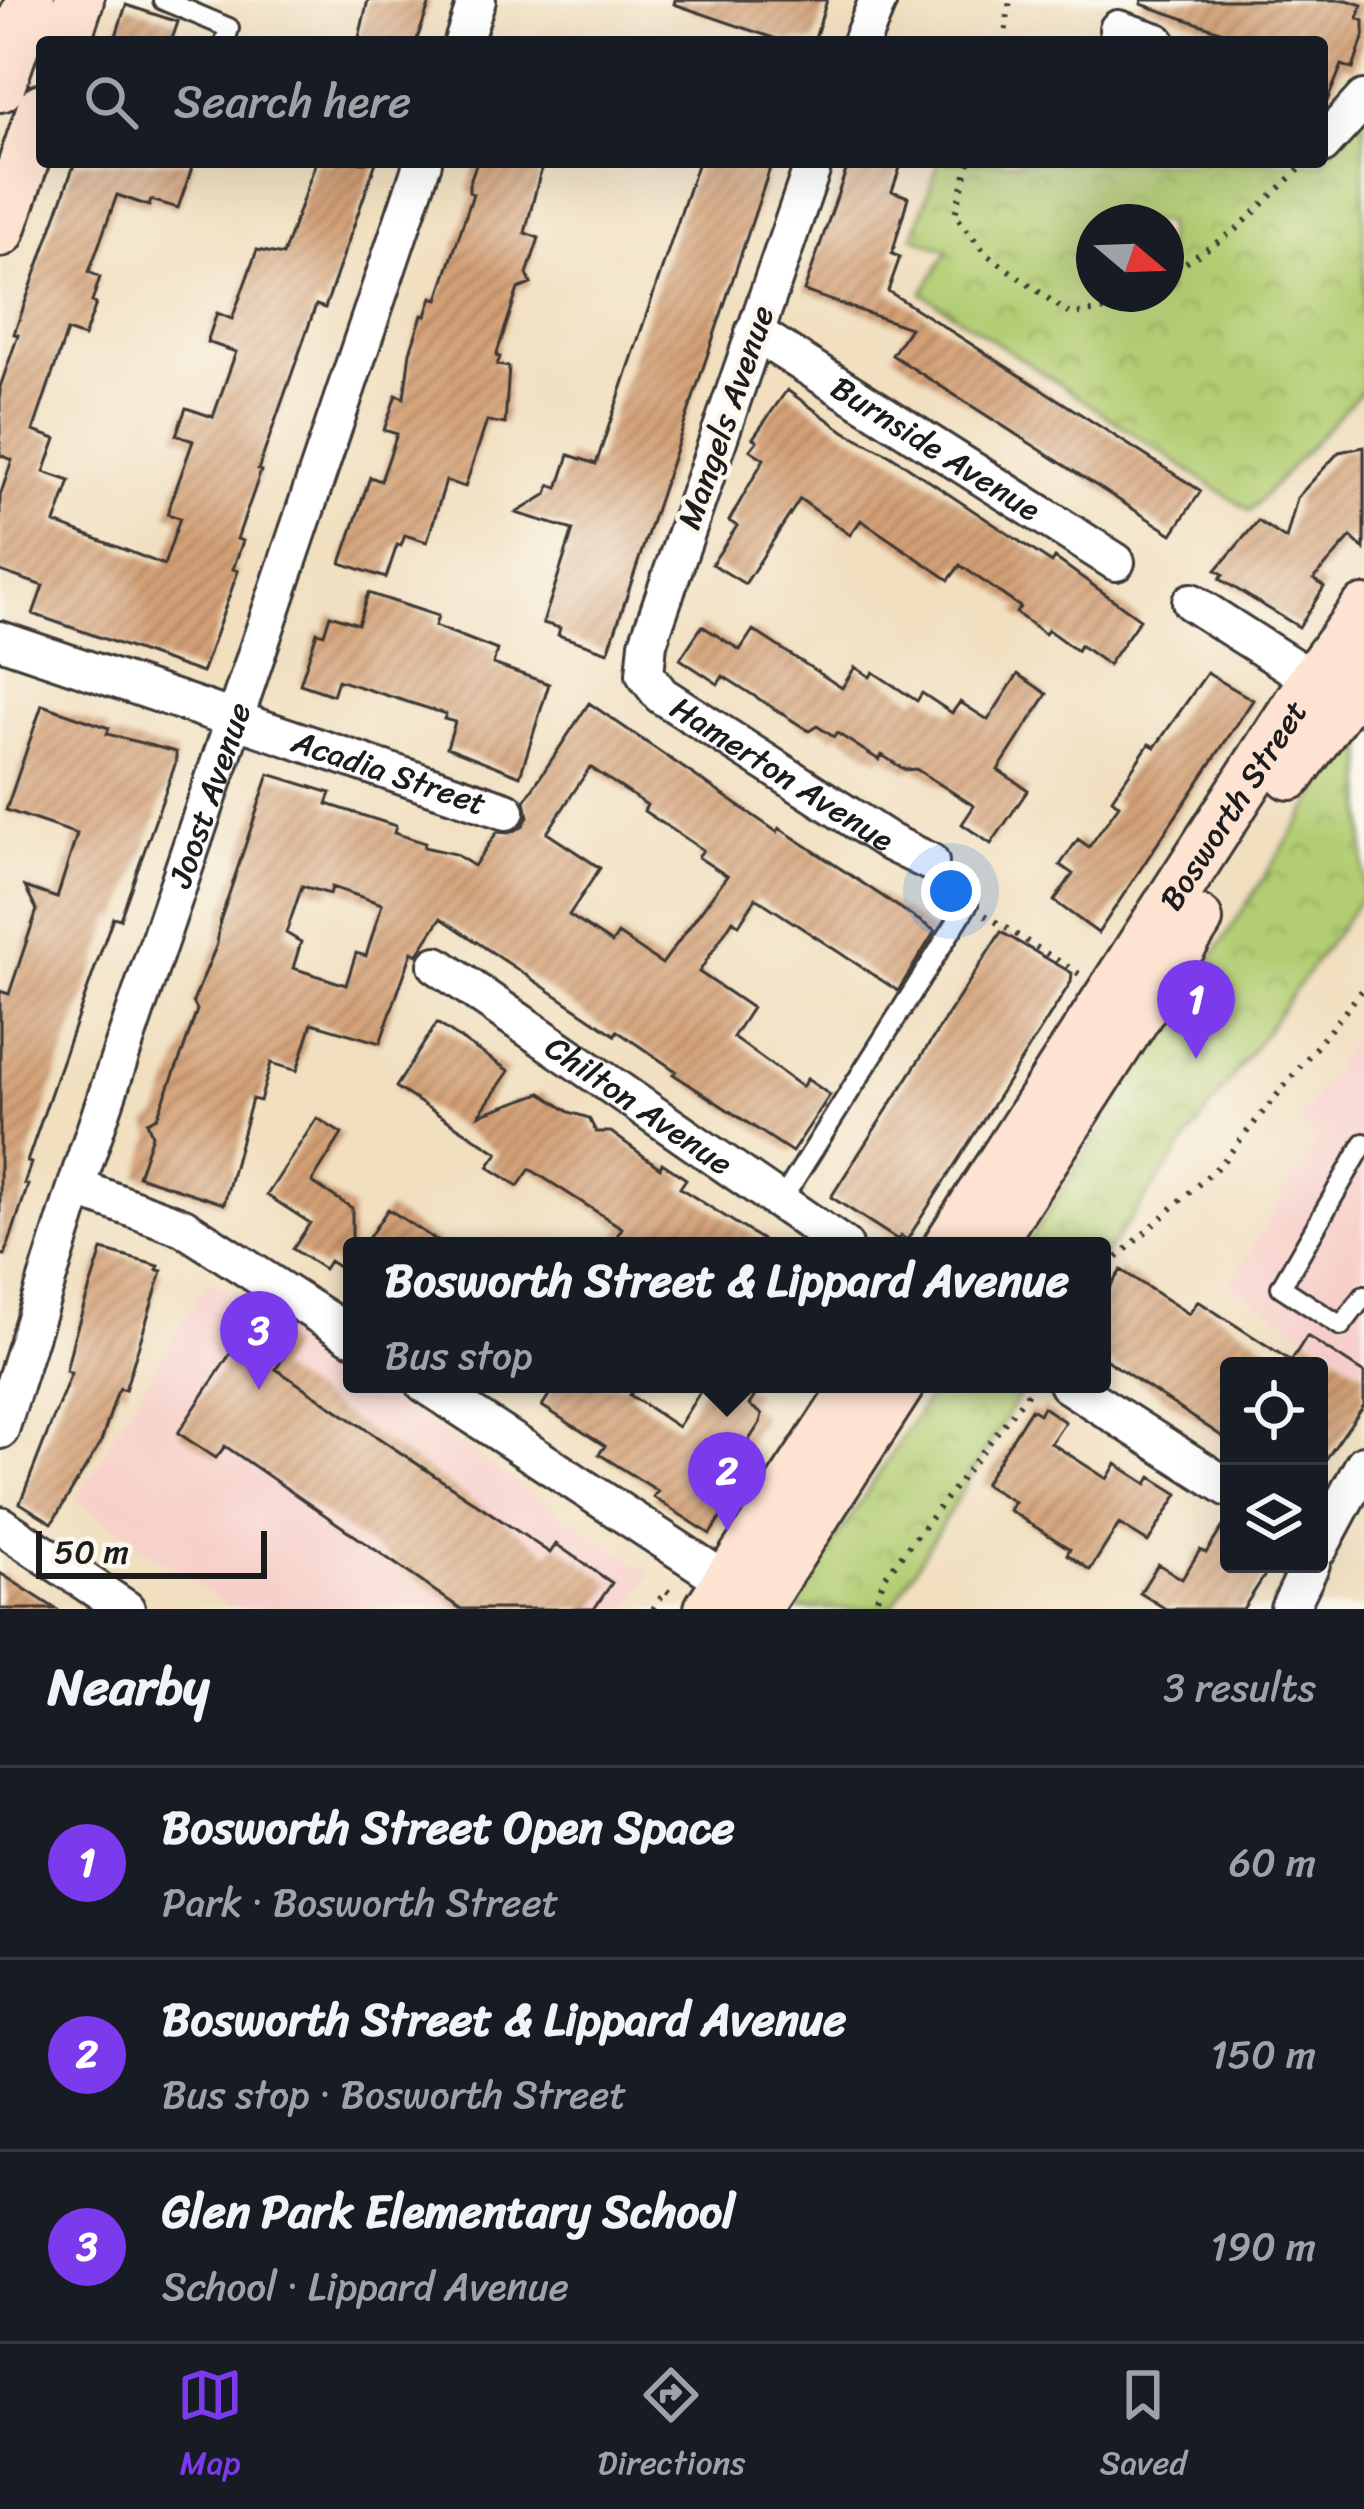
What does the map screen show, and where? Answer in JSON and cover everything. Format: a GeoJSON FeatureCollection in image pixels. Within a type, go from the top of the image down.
{"type":"FeatureCollection","features":[{"type":"Feature","properties":{"kind":"main road"},"geometry":{"type":"LineString","coordinates":[[0,88],[30,0]]}},
{"type":"Feature","properties":{"kind":"main road"},"geometry":{"type":"LineString","coordinates":[[66,36],[79,0]]}},
{"type":"Feature","properties":{"kind":"main road"},"geometry":{"type":"LineString","coordinates":[[0,232],[20,151],[36,120]]}},
{"type":"Feature","properties":{"kind":"main road","name":"Bosworth Street"},"geometry":{"type":"LineString","coordinates":[[954,1237],[1313,680],[1364,610]]}},
{"type":"Feature","properties":{"kind":"main road","name":"Bosworth Street"},"geometry":{"type":"LineString","coordinates":[[994,1237],[1304,753],[1364,672]]}},
{"type":"Feature","properties":{"kind":"main road"},"geometry":{"type":"LineString","coordinates":[[733,1601],[853,1393]]}},
{"type":"Feature","properties":{"kind":"main road"},"geometry":{"type":"LineString","coordinates":[[733,1601],[893,1393]]}},
{"type":"Feature","properties":{"kind":"street"},"geometry":{"type":"LineString","coordinates":[[465,36],[477,0]]}},
{"type":"Feature","properties":{"kind":"street"},"geometry":{"type":"LineString","coordinates":[[863,36],[878,0]]}},
{"type":"Feature","properties":{"kind":"street"},"geometry":{"type":"LineString","coordinates":[[1118,29],[1139,36]]}},
{"type":"Feature","properties":{"kind":"street"},"geometry":{"type":"LineString","coordinates":[[1328,135],[1347,102]]}},
{"type":"Feature","properties":{"kind":"street","name":"Joost Avenue"},"geometry":{"type":"LineString","coordinates":[[0,1430],[76,1188],[421,168]]}},
{"type":"Feature","properties":{"kind":"street","name":"Mangels Avenue"},"geometry":{"type":"LineString","coordinates":[[645,674],[648,643],[812,168]]}},
{"type":"Feature","properties":{"kind":"street","name":"Burnside Avenue"},"geometry":{"type":"LineString","coordinates":[[754,332],[1117,562]]}},
{"type":"Feature","properties":{"kind":"street"},"geometry":{"type":"LineString","coordinates":[[1191,602],[1313,680]]}},
{"type":"Feature","properties":{"kind":"street","name":"Acadia Street"},"geometry":{"type":"LineString","coordinates":[[0,640],[506,811]]}},
{"type":"Feature","properties":{"kind":"street","name":"Hamerton Avenue"},"geometry":{"type":"LineString","coordinates":[[645,674],[661,695],[892,843],[931,862]]}},
{"type":"Feature","properties":{"kind":"street","name":"Chilton Avenue"},"geometry":{"type":"LineString","coordinates":[[437,965],[830,1237]]}},
{"type":"Feature","properties":{"kind":"street"},"geometry":{"type":"LineString","coordinates":[[76,1188],[183,1227],[343,1330]]}},
{"type":"Feature","properties":{"kind":"street"},"geometry":{"type":"LineString","coordinates":[[438,1393],[733,1601]]}},
{"type":"Feature","properties":{"kind":"street"},"geometry":{"type":"LineString","coordinates":[[1081,1393],[1220,1482]]}},
{"type":"Feature","properties":{"kind":"street"},"geometry":{"type":"LineString","coordinates":[[1328,1530],[1364,1464]]}},
{"type":"Feature","properties":{"kind":"street"},"geometry":{"type":"LineString","coordinates":[[0,1526],[126,1609]]}},
{"type":"Feature","properties":{"kind":"street"},"geometry":{"type":"LineString","coordinates":[[1289,1609],[1307,1573]]}},
{"type":"Feature","properties":{"kind":"lane"},"geometry":{"type":"LineString","coordinates":[[163,0],[229,28],[227,36]]}},
{"type":"Feature","properties":{"kind":"lane"},"geometry":{"type":"LineString","coordinates":[[779,1204],[968,904]]}},
{"type":"Feature","properties":{"kind":"lane"},"geometry":{"type":"LineString","coordinates":[[1364,1143],[1281,1286],[1341,1326],[1364,1296]]}},
{"type":"Feature","properties":{"kind":"path"},"geometry":{"type":"LineString","coordinates":[[1005,36],[1010,0]]}},
{"type":"Feature","properties":{"kind":"path"},"geometry":{"type":"LineString","coordinates":[[967,168],[955,214],[985,253],[1071,315],[1092,312]]}},
{"type":"Feature","properties":{"kind":"path"},"geometry":{"type":"LineString","coordinates":[[1184,264],[1237,229],[1300,168]]}},
{"type":"Feature","properties":{"kind":"path"},"geometry":{"type":"LineString","coordinates":[[968,904],[1084,976]]}},
{"type":"Feature","properties":{"kind":"path"},"geometry":{"type":"LineString","coordinates":[[1111,1262],[1221,1164],[1364,988]]}},
{"type":"Feature","properties":{"kind":"path"},"geometry":{"type":"LineString","coordinates":[[873,1609],[884,1578],[1028,1393]]}},
{"type":"Feature","properties":{"kind":"path"},"geometry":{"type":"LineString","coordinates":[[653,1609],[666,1590],[733,1601]]}},
{"type":"Feature","properties":{"kind":"shaded area"},"geometry":{"type":"Polygon","coordinates":[[[1364,1022],[1364,1371],[1229,1284],[1318,1138],[1297,1122],[1364,1022]]]}},
{"type":"Feature","properties":{"kind":"shaded area"},"geometry":{"type":"Polygon","coordinates":[[[208,1279],[343,1368],[343,1393],[381,1393],[652,1573],[629,1609],[232,1609],[75,1500],[208,1279]]]}},
{"type":"Feature","properties":{"kind":"green space"},"geometry":{"type":"Polygon","coordinates":[[[1364,108],[1364,388],[1250,511],[922,293],[948,251],[913,237],[937,168],[1328,168],[1328,154],[1364,108]]]}},
{"type":"Feature","properties":{"kind":"green space"},"geometry":{"type":"Polygon","coordinates":[[[1364,722],[1364,894],[1111,1246],[1111,1237],[1032,1237],[1364,722]]]}},
{"type":"Feature","properties":{"kind":"green space"},"geometry":{"type":"Polygon","coordinates":[[[931,1393],[1021,1393],[891,1609],[791,1609],[931,1393]]]}},
{"type":"Feature","properties":{"kind":"building"},"geometry":{"type":"Polygon","coordinates":[[[368,0],[431,0],[418,36],[359,36],[368,0]]]}},
{"type":"Feature","properties":{"kind":"building"},"geometry":{"type":"Polygon","coordinates":[[[675,0],[827,0],[816,36],[767,36],[674,4],[675,0]]]}},
{"type":"Feature","properties":{"kind":"building"},"geometry":{"type":"Polygon","coordinates":[[[1142,0],[1347,0],[1362,5],[1358,18],[1364,21],[1364,35],[1353,69],[1342,65],[1328,99],[1328,36],[1234,36],[1141,4],[1142,0]]]}},
{"type":"Feature","properties":{"kind":"building"},"geometry":{"type":"Polygon","coordinates":[[[126,5],[178,22],[173,36],[116,36],[126,5]]]}},
{"type":"Feature","properties":{"kind":"building"},"geometry":{"type":"Polygon","coordinates":[[[73,168],[192,168],[178,208],[151,200],[149,206],[117,195],[89,272],[100,277],[92,302],[96,304],[84,337],[67,331],[33,431],[56,439],[44,472],[70,481],[55,523],[164,565],[180,518],[167,514],[193,441],[176,435],[186,408],[213,417],[236,352],[207,342],[217,313],[232,319],[257,250],[283,255],[314,168],[374,168],[325,308],[316,305],[258,470],[237,539],[243,541],[233,569],[238,571],[202,673],[33,614],[43,586],[0,571],[0,496],[12,460],[0,455],[0,387],[18,335],[14,334],[73,168]]]}},
{"type":"Feature","properties":{"kind":"building"},"geometry":{"type":"Polygon","coordinates":[[[475,168],[541,168],[525,233],[539,238],[527,274],[531,284],[518,289],[496,356],[500,357],[497,365],[509,367],[505,424],[487,421],[465,487],[446,481],[427,542],[405,535],[386,578],[341,563],[370,477],[381,481],[397,434],[384,430],[396,395],[404,398],[410,352],[422,315],[426,316],[432,297],[438,299],[473,194],[469,184],[475,168]]]}},
{"type":"Feature","properties":{"kind":"building"},"geometry":{"type":"Polygon","coordinates":[[[696,168],[770,168],[608,652],[558,635],[560,628],[543,623],[573,530],[516,513],[547,494],[550,485],[558,488],[569,455],[596,464],[696,168]]]}},
{"type":"Feature","properties":{"kind":"building"},"geometry":{"type":"Polygon","coordinates":[[[847,168],[900,168],[892,191],[908,197],[892,254],[900,257],[888,291],[1201,491],[1172,534],[892,355],[910,328],[804,291],[847,168]]]}},
{"type":"Feature","properties":{"kind":"building"},"geometry":{"type":"Polygon","coordinates":[[[787,390],[1052,563],[1055,558],[1140,619],[1108,665],[1080,645],[1077,651],[1048,630],[1045,634],[1016,613],[1020,607],[960,565],[949,580],[861,520],[850,535],[800,499],[745,584],[712,564],[737,526],[729,521],[764,459],[750,450],[757,441],[753,438],[787,390]]]}},
{"type":"Feature","properties":{"kind":"building"},"geometry":{"type":"Polygon","coordinates":[[[1364,447],[1364,549],[1351,537],[1314,579],[1324,587],[1299,627],[1220,579],[1223,574],[1216,570],[1258,521],[1286,539],[1297,498],[1339,452],[1364,447]]]}},
{"type":"Feature","properties":{"kind":"building"},"geometry":{"type":"Polygon","coordinates":[[[368,593],[438,616],[435,626],[497,650],[493,664],[549,684],[520,776],[447,747],[455,722],[444,719],[446,714],[338,680],[333,695],[300,684],[317,632],[324,634],[330,615],[358,624],[368,593]]]}},
{"type":"Feature","properties":{"kind":"building"},"geometry":{"type":"Polygon","coordinates":[[[702,626],[740,650],[753,630],[842,688],[855,667],[870,677],[873,672],[917,701],[922,693],[952,713],[960,702],[988,720],[1018,674],[1047,694],[998,770],[1028,790],[991,844],[962,824],[974,806],[916,769],[905,770],[882,755],[879,760],[837,733],[834,737],[817,726],[809,731],[723,676],[718,684],[680,659],[702,626]]]}},
{"type":"Feature","properties":{"kind":"building"},"geometry":{"type":"Polygon","coordinates":[[[1207,673],[1253,700],[1098,933],[1054,901],[1073,874],[1060,865],[1078,839],[1089,847],[1119,805],[1112,799],[1149,744],[1155,747],[1207,673]]]}},
{"type":"Feature","properties":{"kind":"building"},"geometry":{"type":"Polygon","coordinates":[[[589,703],[777,832],[779,828],[935,931],[898,991],[756,898],[739,925],[733,920],[699,972],[752,1008],[733,1037],[802,1087],[807,1079],[830,1095],[792,1152],[617,1031],[615,1035],[441,918],[417,955],[412,952],[380,1043],[312,1023],[297,1071],[271,1063],[260,1101],[252,1099],[224,1204],[138,1176],[152,1135],[147,1122],[157,1117],[183,1051],[197,1010],[193,1002],[217,944],[220,921],[269,774],[331,793],[327,804],[396,826],[394,833],[455,854],[474,866],[497,832],[522,827],[528,817],[525,800],[589,703]],[[590,767],[547,833],[600,868],[569,915],[612,943],[618,934],[662,964],[727,876],[698,857],[703,850],[644,811],[647,805],[590,767]],[[302,886],[286,933],[301,942],[293,968],[346,985],[356,953],[366,956],[382,904],[332,887],[330,894],[302,886]]]}},
{"type":"Feature","properties":{"kind":"building"},"geometry":{"type":"Polygon","coordinates":[[[42,705],[109,728],[107,734],[176,752],[176,762],[120,919],[113,917],[56,1078],[27,1162],[31,1163],[24,1184],[28,1185],[5,1255],[0,1254],[0,991],[9,994],[37,910],[25,887],[57,898],[77,834],[6,810],[42,705]]]}},
{"type":"Feature","properties":{"kind":"building"},"geometry":{"type":"Polygon","coordinates":[[[1001,932],[1072,973],[1071,982],[909,1237],[893,1237],[831,1197],[1001,932]]]}},
{"type":"Feature","properties":{"kind":"building"},"geometry":{"type":"Polygon","coordinates":[[[437,1023],[509,1071],[479,1115],[541,1093],[569,1112],[589,1118],[596,1132],[611,1132],[660,1168],[662,1163],[686,1179],[680,1188],[758,1237],[616,1237],[622,1228],[530,1169],[518,1186],[488,1167],[498,1153],[396,1087],[437,1023]]]}},
{"type":"Feature","properties":{"kind":"building"},"geometry":{"type":"Polygon","coordinates":[[[317,1118],[342,1134],[312,1182],[352,1208],[352,1237],[343,1237],[343,1270],[329,1261],[324,1269],[293,1249],[310,1223],[267,1195],[317,1118]]]}},
{"type":"Feature","properties":{"kind":"building"},"geometry":{"type":"Polygon","coordinates":[[[388,1209],[431,1237],[369,1237],[388,1209]]]}},
{"type":"Feature","properties":{"kind":"building"},"geometry":{"type":"Polygon","coordinates":[[[102,1250],[159,1266],[157,1270],[162,1271],[125,1390],[120,1388],[117,1393],[101,1442],[52,1523],[20,1503],[71,1373],[66,1371],[74,1337],[102,1250]]]}},
{"type":"Feature","properties":{"kind":"building"},"geometry":{"type":"Polygon","coordinates":[[[1121,1270],[1189,1314],[1198,1301],[1285,1357],[1220,1357],[1220,1435],[1111,1363],[1111,1285],[1121,1270]]]}},
{"type":"Feature","properties":{"kind":"building"},"geometry":{"type":"Polygon","coordinates":[[[251,1322],[290,1347],[276,1369],[550,1553],[556,1544],[612,1583],[594,1609],[461,1609],[225,1446],[216,1458],[178,1433],[251,1322]]]}},
{"type":"Feature","properties":{"kind":"building"},"geometry":{"type":"Polygon","coordinates":[[[1307,1336],[1364,1373],[1364,1405],[1328,1456],[1328,1357],[1294,1357],[1307,1336]]]}},
{"type":"Feature","properties":{"kind":"building"},"geometry":{"type":"Polygon","coordinates":[[[550,1393],[631,1393],[678,1427],[699,1393],[754,1393],[749,1405],[762,1414],[734,1463],[743,1469],[723,1499],[730,1503],[710,1534],[653,1497],[658,1491],[599,1454],[605,1446],[542,1406],[550,1393]]]}},
{"type":"Feature","properties":{"kind":"building"},"geometry":{"type":"Polygon","coordinates":[[[1043,1407],[1065,1422],[1051,1443],[1107,1479],[1116,1464],[1147,1484],[1151,1477],[1178,1494],[1148,1542],[1119,1524],[1090,1570],[1067,1554],[1070,1549],[1009,1510],[1014,1502],[984,1484],[1031,1409],[1039,1414],[1043,1407]]]}},
{"type":"Feature","properties":{"kind":"building"},"geometry":{"type":"Polygon","coordinates":[[[1220,1531],[1220,1573],[1266,1573],[1243,1609],[1166,1609],[1140,1593],[1158,1564],[1182,1579],[1200,1550],[1206,1553],[1220,1531]]]}},
{"type":"Feature","properties":{"kind":"building"},"geometry":{"type":"Polygon","coordinates":[[[0,1573],[56,1609],[0,1609],[0,1573]]]}},
{"type":"Feature","properties":{"kind":"place","name":"Bosworth Street Open Space"},"geometry":{"type":"Point","coordinates":[1196,1059]}},
{"type":"Feature","properties":{"kind":"place","name":"Glen Park Elementary School"},"geometry":{"type":"Point","coordinates":[259,1390]}},
{"type":"Feature","properties":{"kind":"place","name":"Bosworth Street & Lippard Avenue"},"geometry":{"type":"Point","coordinates":[727,1531]}}]}
